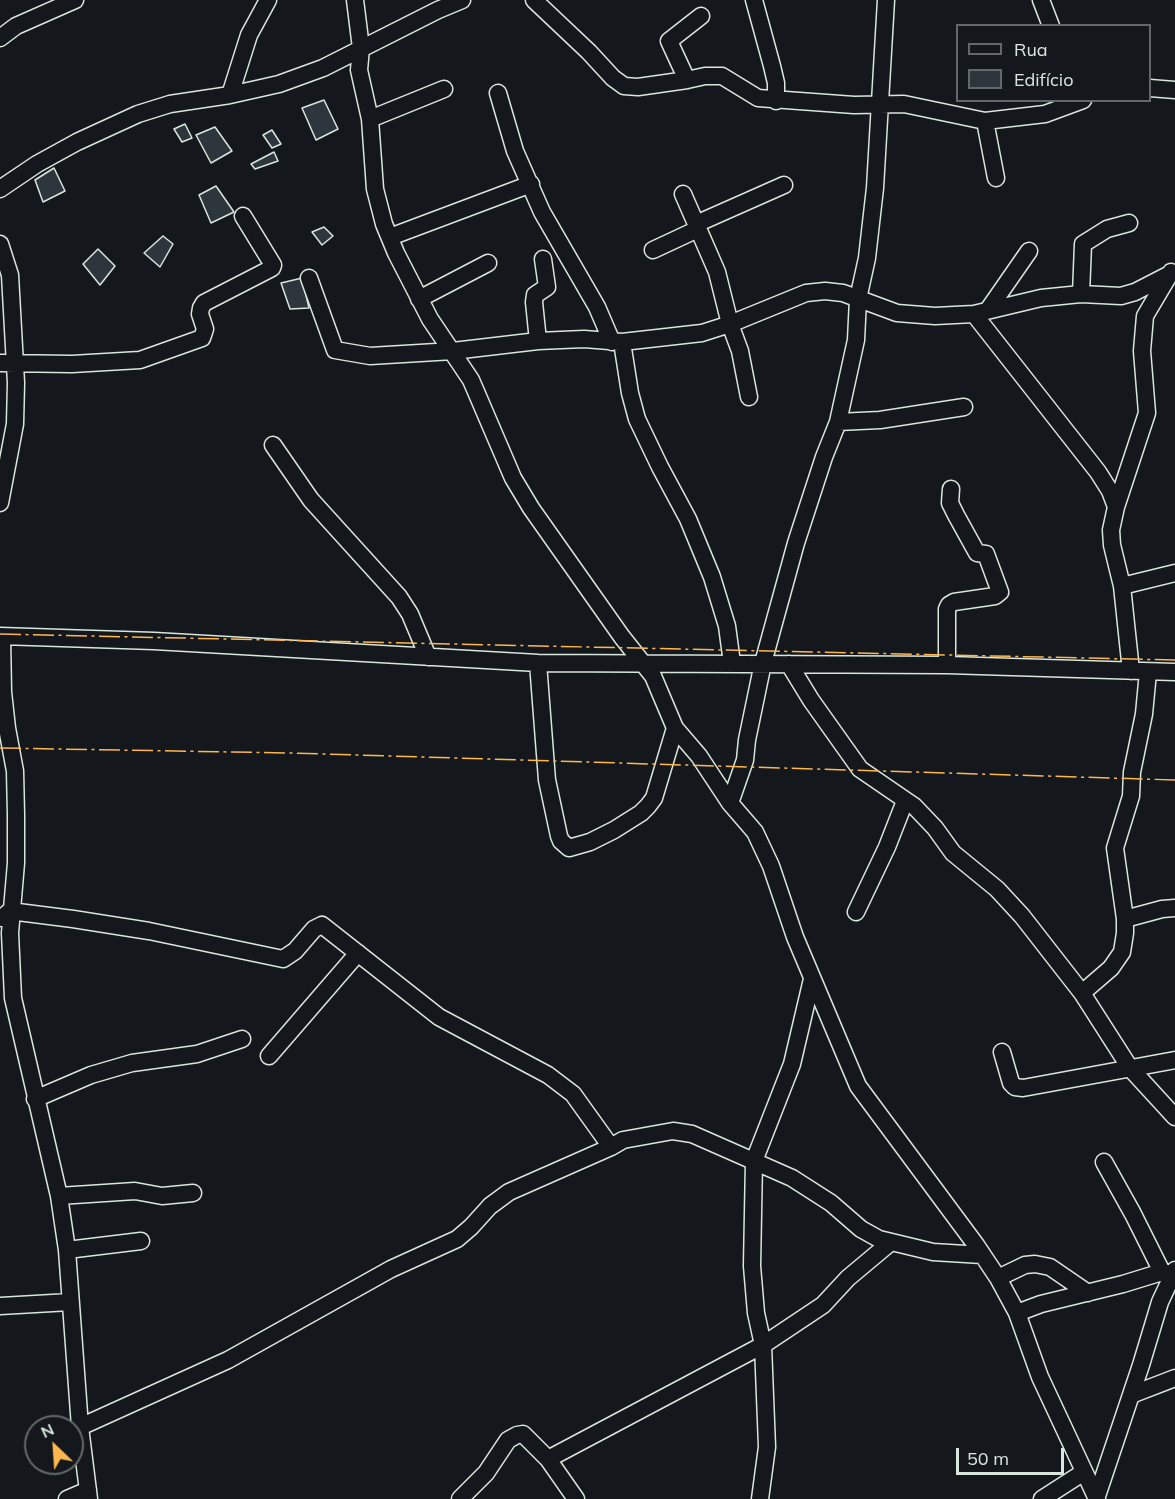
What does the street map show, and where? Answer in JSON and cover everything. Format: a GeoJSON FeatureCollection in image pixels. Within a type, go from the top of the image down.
{"type":"FeatureCollection","features":[{"type":"Feature","properties":{"kind":"street"},"geometry":{"type":"LineString","coordinates":[[0,39],[16,26],[75,0]]}},
{"type":"Feature","properties":{"kind":"street"},"geometry":{"type":"LineString","coordinates":[[230,95],[249,35],[268,0]]}},
{"type":"Feature","properties":{"kind":"street"},"geometry":{"type":"LineString","coordinates":[[355,0],[361,48],[359,70],[370,119],[375,189],[384,224],[419,298],[430,319],[471,380],[513,478],[525,498],[658,685],[675,728],[699,756],[730,803],[755,832],[813,980],[858,1086],[998,1278],[1017,1313],[1040,1377],[1096,1498]]}},
{"type":"Feature","properties":{"kind":"street"},"geometry":{"type":"LineString","coordinates":[[0,189],[37,164],[77,142],[138,114],[170,104],[230,95],[290,80],[323,68],[462,0]]}},
{"type":"Feature","properties":{"kind":"street"},"geometry":{"type":"LineString","coordinates":[[534,0],[613,78],[624,86],[638,87],[705,76],[722,76],[758,98],[854,105],[904,104],[985,120],[1045,114],[1075,102]]}},
{"type":"Feature","properties":{"kind":"street"},"geometry":{"type":"LineString","coordinates":[[754,0],[776,83],[776,101]]}},
{"type":"Feature","properties":{"kind":"street"},"geometry":{"type":"LineString","coordinates":[[730,803],[745,759],[763,663],[796,543],[838,422],[856,340],[858,299],[867,258],[875,188],[886,0]]}},
{"type":"Feature","properties":{"kind":"street"},"geometry":{"type":"LineString","coordinates":[[1041,0],[1050,24]]}},
{"type":"Feature","properties":{"kind":"street"},"geometry":{"type":"LineString","coordinates":[[687,80],[669,40],[701,16]]}},
{"type":"Feature","properties":{"kind":"street"},"geometry":{"type":"LineString","coordinates":[[1151,88],[1175,90]]}},
{"type":"Feature","properties":{"kind":"street"},"geometry":{"type":"LineString","coordinates":[[370,119],[444,89]]}},
{"type":"Feature","properties":{"kind":"street"},"geometry":{"type":"LineString","coordinates":[[498,93],[515,152],[542,212],[617,342],[637,419],[688,519],[712,577],[727,626],[732,663]]}},
{"type":"Feature","properties":{"kind":"street"},"geometry":{"type":"LineString","coordinates":[[985,120],[996,178]]}},
{"type":"Feature","properties":{"kind":"street"},"geometry":{"type":"LineString","coordinates":[[390,237],[531,184]]}},
{"type":"Feature","properties":{"kind":"street"},"geometry":{"type":"LineString","coordinates":[[653,250],[784,184]]}},
{"type":"Feature","properties":{"kind":"street"},"geometry":{"type":"LineString","coordinates":[[683,194],[717,272],[730,324],[740,351],[749,397]]}},
{"type":"Feature","properties":{"kind":"street"},"geometry":{"type":"LineString","coordinates":[[7,362],[72,364],[140,360],[202,338],[205,329],[200,314],[204,303],[272,268],[273,265],[243,216]]}},
{"type":"Feature","properties":{"kind":"street"},"geometry":{"type":"LineString","coordinates":[[1081,294],[1083,244],[1107,229],[1129,223]]}},
{"type":"Feature","properties":{"kind":"street"},"geometry":{"type":"LineString","coordinates":[[0,244],[10,275],[7,362],[16,383],[15,424],[0,503]]}},
{"type":"Feature","properties":{"kind":"street"},"geometry":{"type":"LineString","coordinates":[[981,312],[1029,251]]}},
{"type":"Feature","properties":{"kind":"street"},"geometry":{"type":"LineString","coordinates":[[538,341],[534,302],[535,295],[547,287],[543,259]]}},
{"type":"Feature","properties":{"kind":"street"},"geometry":{"type":"LineString","coordinates":[[419,298],[488,263]]}},
{"type":"Feature","properties":{"kind":"street"},"geometry":{"type":"LineString","coordinates":[[309,278],[335,350],[370,356],[453,351],[538,341],[584,339],[617,342],[702,333],[806,293],[834,292],[897,313],[934,316],[981,312],[1041,298],[1081,294],[1121,297],[1135,292],[1172,270]]}},
{"type":"Feature","properties":{"kind":"street"},"geometry":{"type":"LineString","coordinates":[[1131,671],[1122,586],[1112,545],[1111,530],[1116,507],[1147,413],[1142,351],[1145,316],[1172,270]]}},
{"type":"Feature","properties":{"kind":"street"},"geometry":{"type":"LineString","coordinates":[[981,312],[1105,481],[1116,507]]}},
{"type":"Feature","properties":{"kind":"street"},"geometry":{"type":"LineString","coordinates":[[838,422],[880,420],[964,407]]}},
{"type":"Feature","properties":{"kind":"street"},"geometry":{"type":"LineString","coordinates":[[273,445],[311,500],[399,597],[410,614],[428,657]]}},
{"type":"Feature","properties":{"kind":"street"},"geometry":{"type":"LineString","coordinates":[[947,665],[947,609],[949,605],[954,602],[995,596],[1000,592],[986,554],[977,553],[950,503],[951,489]]}},
{"type":"Feature","properties":{"kind":"street"},"geometry":{"type":"LineString","coordinates":[[1122,586],[1175,573]]}},
{"type":"Feature","properties":{"kind":"street"},"geometry":{"type":"LineString","coordinates":[[79,1415],[67,1250],[58,1196],[13,998],[5,916],[16,863],[15,771],[6,728],[1,637],[154,641],[538,663],[947,665],[1175,672]]}},
{"type":"Feature","properties":{"kind":"street"},"geometry":{"type":"LineString","coordinates":[[538,663],[547,780],[559,836],[569,848],[590,842],[614,830],[648,806],[654,798],[675,728]]}},
{"type":"Feature","properties":{"kind":"street"},"geometry":{"type":"LineString","coordinates":[[789,664],[860,769],[884,784],[924,815],[953,853],[997,889],[1022,916],[1082,993],[1130,1068],[1175,1117]]}},
{"type":"Feature","properties":{"kind":"street"},"geometry":{"type":"LineString","coordinates":[[1082,993],[1111,968],[1122,952],[1125,919],[1115,848],[1131,796],[1132,772],[1144,714],[1148,672]]}},
{"type":"Feature","properties":{"kind":"street"},"geometry":{"type":"LineString","coordinates":[[856,912],[887,847],[904,801]]}},
{"type":"Feature","properties":{"kind":"street"},"geometry":{"type":"LineString","coordinates":[[1125,919],[1162,909],[1175,908]]}},
{"type":"Feature","properties":{"kind":"street"},"geometry":{"type":"LineString","coordinates":[[5,916],[149,931],[283,959],[295,951],[314,929],[322,924],[439,1017],[548,1075],[573,1094],[611,1147]]}},
{"type":"Feature","properties":{"kind":"street"},"geometry":{"type":"LineString","coordinates":[[269,1056],[358,953]]}},
{"type":"Feature","properties":{"kind":"street"},"geometry":{"type":"LineString","coordinates":[[760,1499],[767,1447],[763,1345],[756,1313],[752,1266],[754,1161],[792,1064],[813,980]]}},
{"type":"Feature","properties":{"kind":"street"},"geometry":{"type":"LineString","coordinates":[[35,1099],[91,1075],[132,1063],[197,1054],[242,1039]]}},
{"type":"Feature","properties":{"kind":"street"},"geometry":{"type":"LineString","coordinates":[[1002,1052],[1011,1083],[1015,1087],[1023,1088],[1175,1060]]}},
{"type":"Feature","properties":{"kind":"street"},"geometry":{"type":"LineString","coordinates":[[84,1426],[228,1360],[391,1269],[457,1239],[490,1206],[509,1192],[623,1140],[673,1131],[692,1134],[792,1178],[831,1203],[861,1229],[879,1239],[933,1252],[982,1255]]}},
{"type":"Feature","properties":{"kind":"street"},"geometry":{"type":"LineString","coordinates":[[1104,1162],[1133,1214],[1170,1272]]}},
{"type":"Feature","properties":{"kind":"street"},"geometry":{"type":"LineString","coordinates":[[58,1196],[135,1191],[162,1196],[193,1193]]}},
{"type":"Feature","properties":{"kind":"street"},"geometry":{"type":"LineString","coordinates":[[67,1250],[141,1241]]}},
{"type":"Feature","properties":{"kind":"street"},"geometry":{"type":"LineString","coordinates":[[548,1460],[763,1345],[823,1305],[848,1278],[891,1242]]}},
{"type":"Feature","properties":{"kind":"street"},"geometry":{"type":"LineString","coordinates":[[998,1278],[1025,1265],[1035,1264],[1050,1267],[1088,1293]]}},
{"type":"Feature","properties":{"kind":"street"},"geometry":{"type":"LineString","coordinates":[[1017,1313],[1041,1304],[1170,1272]]}},
{"type":"Feature","properties":{"kind":"street"},"geometry":{"type":"LineString","coordinates":[[1096,1498],[1170,1272]]}},
{"type":"Feature","properties":{"kind":"street"},"geometry":{"type":"LineString","coordinates":[[0,1306],[70,1302]]}},
{"type":"Feature","properties":{"kind":"street"},"geometry":{"type":"LineString","coordinates":[[1131,1395],[1175,1378]]}},
{"type":"Feature","properties":{"kind":"street"},"geometry":{"type":"LineString","coordinates":[[460,1499],[486,1473],[508,1440],[523,1434],[548,1460],[576,1499]]}},
{"type":"Feature","properties":{"kind":"street"},"geometry":{"type":"LineString","coordinates":[[67,1499],[89,1494],[84,1457]]}},
{"type":"Feature","properties":{"kind":"street"},"geometry":{"type":"LineString","coordinates":[[1042,1499],[1084,1472]]}},
{"type":"Feature","properties":{"kind":"building"},"geometry":{"type":"Polygon","coordinates":[[[324,100],[338,129],[316,140],[302,108],[324,100]]]}},
{"type":"Feature","properties":{"kind":"building"},"geometry":{"type":"Polygon","coordinates":[[[185,124],[192,138],[182,142],[174,129],[185,124]]]}},
{"type":"Feature","properties":{"kind":"building"},"geometry":{"type":"Polygon","coordinates":[[[215,127],[232,151],[211,163],[196,135],[215,127]]]}},
{"type":"Feature","properties":{"kind":"building"},"geometry":{"type":"Polygon","coordinates":[[[272,130],[281,144],[272,148],[263,135],[272,130]]]}},
{"type":"Feature","properties":{"kind":"building"},"geometry":{"type":"Polygon","coordinates":[[[274,152],[278,161],[255,169],[251,164],[274,152]]]}},
{"type":"Feature","properties":{"kind":"building"},"geometry":{"type":"Polygon","coordinates":[[[54,168],[65,191],[43,202],[35,180],[54,168]]]}},
{"type":"Feature","properties":{"kind":"building"},"geometry":{"type":"Polygon","coordinates":[[[216,186],[234,212],[211,223],[199,195],[216,186]]]}},
{"type":"Feature","properties":{"kind":"building"},"geometry":{"type":"Polygon","coordinates":[[[324,227],[333,236],[322,245],[312,232],[324,227]]]}},
{"type":"Feature","properties":{"kind":"building"},"geometry":{"type":"Polygon","coordinates":[[[163,236],[173,244],[160,267],[144,253],[163,236]]]}},
{"type":"Feature","properties":{"kind":"building"},"geometry":{"type":"Polygon","coordinates":[[[98,249],[115,266],[100,285],[83,264],[98,249]]]}},
{"type":"Feature","properties":{"kind":"building"},"geometry":{"type":"Polygon","coordinates":[[[302,278],[309,308],[290,309],[281,283],[302,278]]]}},
{"type":"Feature","properties":{"kind":"power"},"geometry":{"type":"LineString","coordinates":[[0,634],[1175,660]]}},
{"type":"Feature","properties":{"kind":"power"},"geometry":{"type":"LineString","coordinates":[[0,748],[292,753],[1175,780]]}}]}
